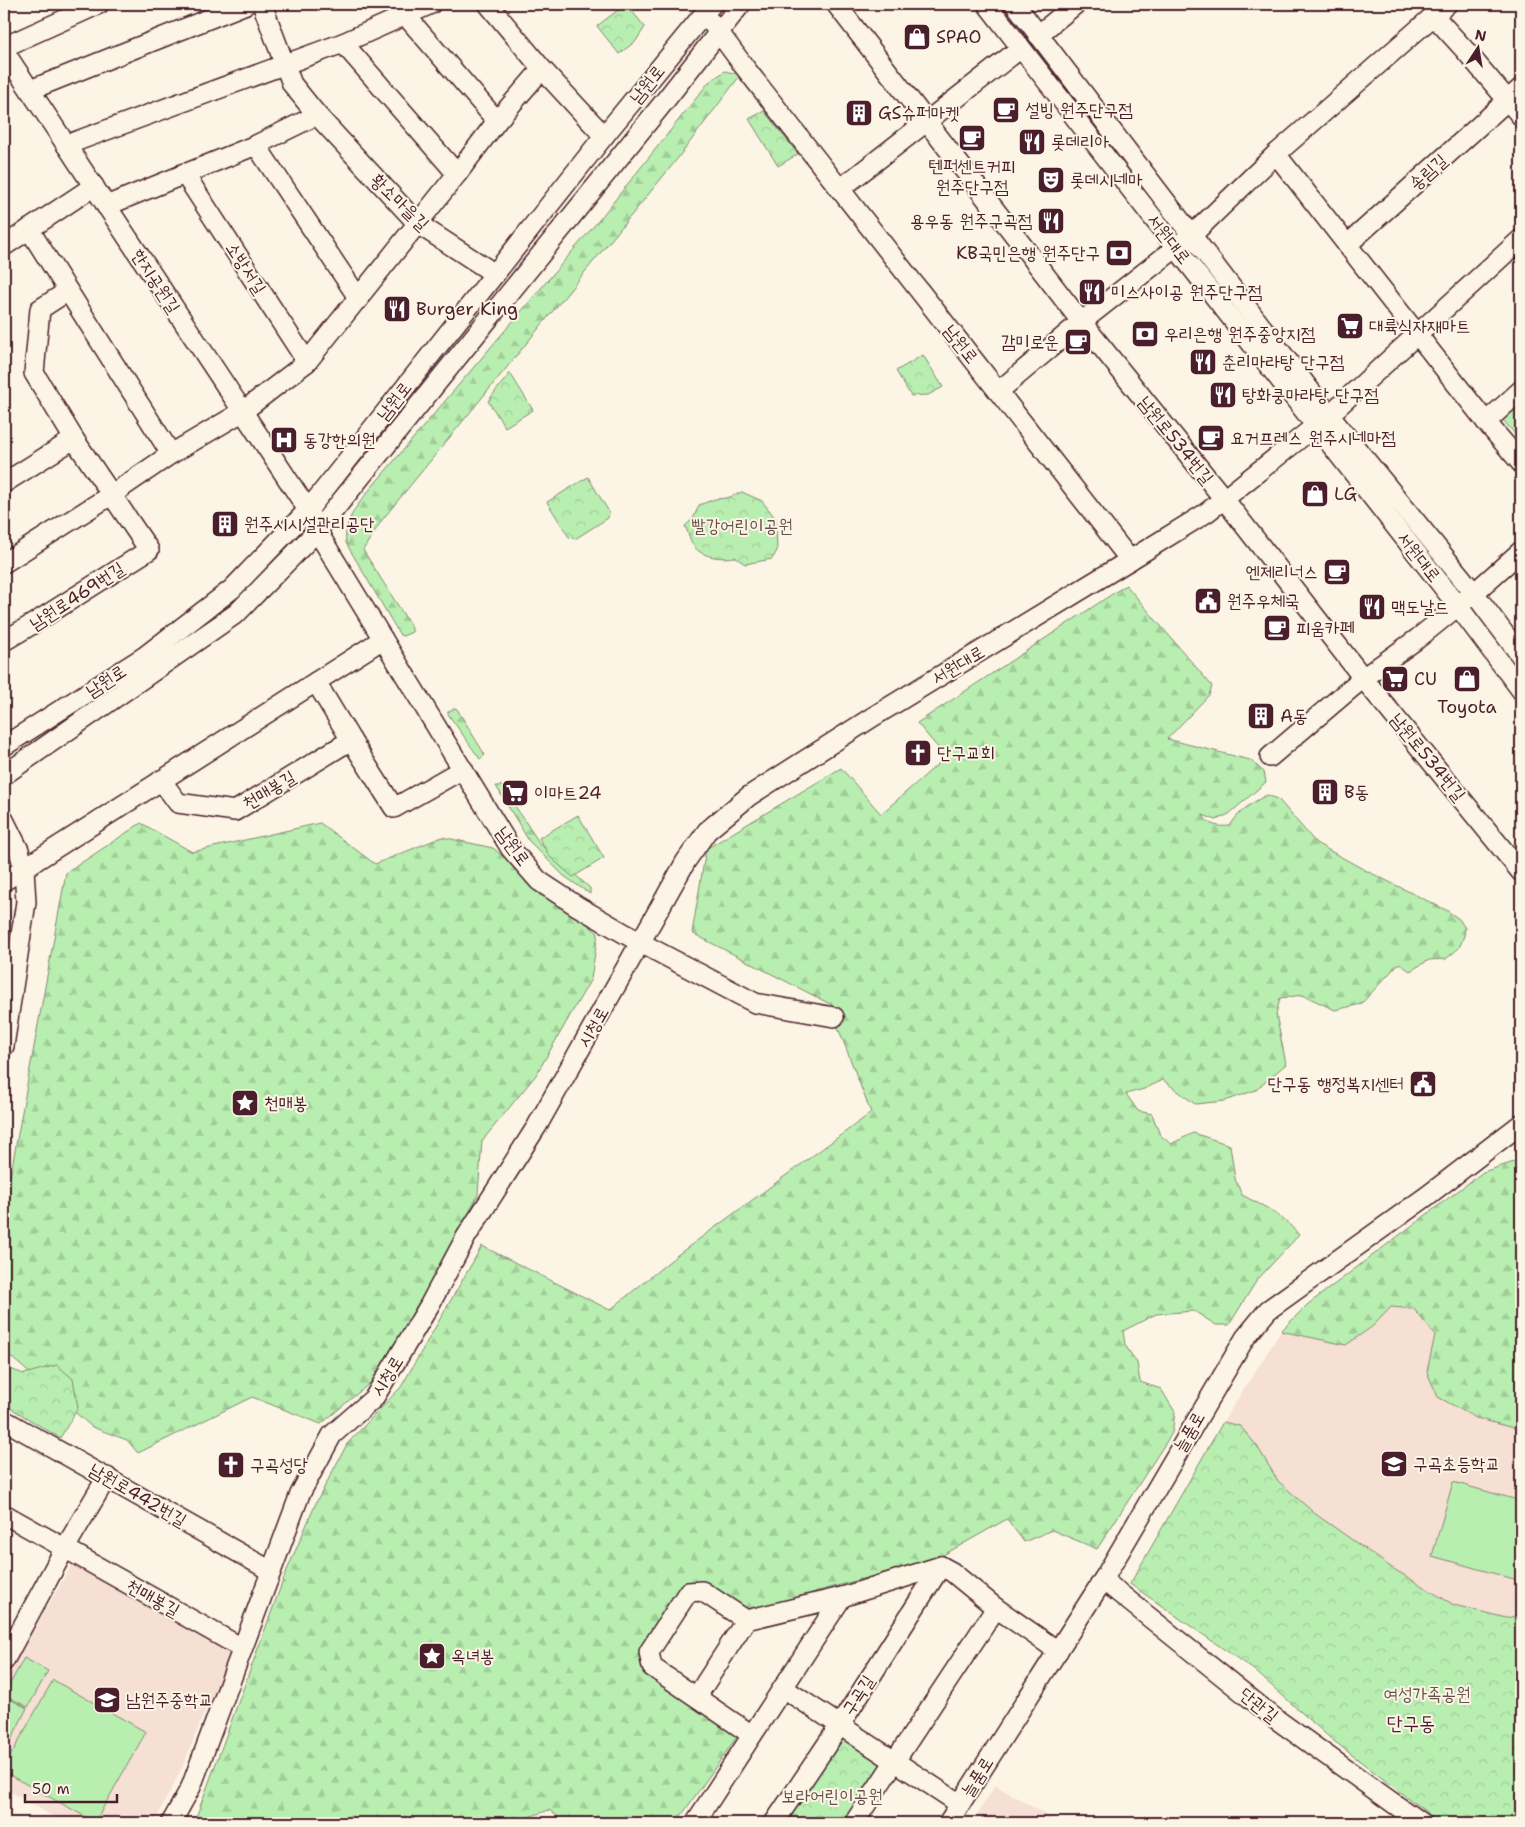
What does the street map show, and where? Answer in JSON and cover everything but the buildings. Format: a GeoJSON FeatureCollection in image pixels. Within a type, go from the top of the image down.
{"type":"FeatureCollection","features":[{"type":"Feature","properties":{"kind":"street"},"geometry":{"type":"LineString","coordinates":[[4,47],[99,4]]}},
{"type":"Feature","properties":{"kind":"street"},"geometry":{"type":"LineString","coordinates":[[30,90],[246,4]]}},
{"type":"Feature","properties":{"kind":"street","name":"황소마을길"},"geometry":{"type":"LineString","coordinates":[[262,4],[292,84],[317,115],[418,224],[495,274]]}},
{"type":"Feature","properties":{"kind":"street"},"geometry":{"type":"LineString","coordinates":[[66,145],[343,43],[431,4]]}},
{"type":"Feature","properties":{"kind":"street"},"geometry":{"type":"LineString","coordinates":[[488,4],[542,68],[604,136]]}},
{"type":"Feature","properties":{"kind":"street","name":"남원로"},"geometry":{"type":"LineString","coordinates":[[4,775],[236,613],[316,531],[741,4]]}},
{"type":"Feature","properties":{"kind":"street","name":"남원로534번길"},"geometry":{"type":"LineString","coordinates":[[836,4],[1082,322],[1363,678],[1521,872]]}},
{"type":"Feature","properties":{"kind":"street","name":"서원대로"},"geometry":{"type":"LineString","coordinates":[[987,4],[1176,248],[1322,420],[1474,593],[1521,656]]}},
{"type":"Feature","properties":{"kind":"street","name":"서원대로"},"geometry":{"type":"LineString","coordinates":[[1015,4],[1192,235],[1322,420],[1521,690]]}},
{"type":"Feature","properties":{"kind":"street"},"geometry":{"type":"LineString","coordinates":[[1038,35],[1076,4]]}},
{"type":"Feature","properties":{"kind":"street","name":"남원로"},"geometry":{"type":"LineString","coordinates":[[4,746],[145,656],[232,589],[308,510],[705,7],[719,33],[1130,560]]}},
{"type":"Feature","properties":{"kind":"street"},"geometry":{"type":"LineString","coordinates":[[1521,116],[1515,94],[1464,49],[1440,10],[1276,154],[1417,335],[1521,463]]}},
{"type":"Feature","properties":{"kind":"street"},"geometry":{"type":"LineString","coordinates":[[406,16],[497,121]]}},
{"type":"Feature","properties":{"kind":"street"},"geometry":{"type":"LineString","coordinates":[[343,43],[457,174]]}},
{"type":"Feature","properties":{"kind":"street"},"geometry":{"type":"LineString","coordinates":[[840,189],[1021,48]]}},
{"type":"Feature","properties":{"kind":"street","name":"한지공원길"},"geometry":{"type":"LineString","coordinates":[[4,51],[308,510],[316,531]]}},
{"type":"Feature","properties":{"kind":"street"},"geometry":{"type":"LineString","coordinates":[[4,563],[111,495],[171,454],[242,412],[307,362],[359,299],[497,121],[542,68]]}},
{"type":"Feature","properties":{"kind":"street","name":"송림길"},"geometry":{"type":"LineString","coordinates":[[1347,245],[1515,94]]}},
{"type":"Feature","properties":{"kind":"street"},"geometry":{"type":"LineString","coordinates":[[106,206],[256,145],[317,115]]}},
{"type":"Feature","properties":{"kind":"street"},"geometry":{"type":"LineString","coordinates":[[256,145],[359,299]]}},
{"type":"Feature","properties":{"kind":"street","name":"서원대로"},"geometry":{"type":"LineString","coordinates":[[1192,235],[1276,154]]}},
{"type":"Feature","properties":{"kind":"street","name":"소방서길"},"geometry":{"type":"LineString","coordinates":[[184,174],[307,362]]}},
{"type":"Feature","properties":{"kind":"street"},"geometry":{"type":"LineString","coordinates":[[4,246],[94,186]]}},
{"type":"Feature","properties":{"kind":"street"},"geometry":{"type":"LineString","coordinates":[[29,228],[171,454]]}},
{"type":"Feature","properties":{"kind":"street"},"geometry":{"type":"LineString","coordinates":[[999,391],[1192,235]]}},
{"type":"Feature","properties":{"kind":"street"},"geometry":{"type":"LineString","coordinates":[[1417,335],[1521,239]]}},
{"type":"Feature","properties":{"kind":"street"},"geometry":{"type":"LineString","coordinates":[[68,291],[40,310],[34,373],[74,440],[111,495]]}},
{"type":"Feature","properties":{"kind":"street","name":"서원대로"},"geometry":{"type":"LineString","coordinates":[[641,943],[686,862],[707,831],[749,796],[871,718],[1130,560],[1224,500],[1322,420],[1417,335]]}},
{"type":"Feature","properties":{"kind":"street"},"geometry":{"type":"LineString","coordinates":[[1486,422],[1521,390]]}},
{"type":"Feature","properties":{"kind":"street"},"geometry":{"type":"LineString","coordinates":[[6,477],[74,440]]}},
{"type":"Feature","properties":{"kind":"street","name":"남원로469번길"},"geometry":{"type":"LineString","coordinates":[[4,641],[149,550],[111,495]]}},
{"type":"Feature","properties":{"kind":"street","name":"남원로"},"geometry":{"type":"LineString","coordinates":[[316,531],[511,849],[539,881],[577,906],[641,943],[756,1003],[834,1017]]}},
{"type":"Feature","properties":{"kind":"street"},"geometry":{"type":"LineString","coordinates":[[1270,757],[1363,678],[1417,639],[1474,593],[1521,551]]}},
{"type":"Feature","properties":{"kind":"street"},"geometry":{"type":"LineString","coordinates":[[4,881],[382,639]]}},
{"type":"Feature","properties":{"kind":"street"},"geometry":{"type":"LineString","coordinates":[[316,682],[394,808],[463,769]]}},
{"type":"Feature","properties":{"kind":"street","name":"천매봉길"},"geometry":{"type":"LineString","coordinates":[[161,780],[178,803],[235,811],[351,740]]}},
{"type":"Feature","properties":{"kind":"street"},"geometry":{"type":"LineString","coordinates":[[4,820],[20,850],[24,869],[26,902],[4,1046]]}},
{"type":"Feature","properties":{"kind":"street","name":"시청로"},"geometry":{"type":"LineString","coordinates":[[171,1823],[191,1787],[300,1494],[332,1435],[374,1398],[429,1306],[466,1237],[537,1126],[641,943]]}},
{"type":"Feature","properties":{"kind":"street","name":"늘품로"},"geometry":{"type":"LineString","coordinates":[[948,1823],[1102,1580],[1245,1338],[1268,1310],[1427,1196],[1521,1124]]}},
{"type":"Feature","properties":{"kind":"street","name":"남원로442번길"},"geometry":{"type":"LineString","coordinates":[[4,1420],[271,1571]]}},
{"type":"Feature","properties":{"kind":"street"},"geometry":{"type":"LineString","coordinates":[[4,1661],[106,1477]]}},
{"type":"Feature","properties":{"kind":"street","name":"천매봉길"},"geometry":{"type":"LineString","coordinates":[[5,1518],[65,1548],[242,1648]]}},
{"type":"Feature","properties":{"kind":"street"},"geometry":{"type":"LineString","coordinates":[[697,1696],[746,1620],[842,1597],[941,1566],[952,1572],[996,1608],[1058,1651]]}},
{"type":"Feature","properties":{"kind":"street","name":"구곡길"},"geometry":{"type":"LineString","coordinates":[[774,1823],[840,1725],[941,1566]]}},
{"type":"Feature","properties":{"kind":"street","name":"단관길"},"geometry":{"type":"LineString","coordinates":[[1102,1580],[1276,1719],[1422,1823]]}},
{"type":"Feature","properties":{"kind":"street"},"geometry":{"type":"LineString","coordinates":[[746,1620],[702,1591],[688,1592],[649,1652],[652,1667],[752,1735]]}},
{"type":"Feature","properties":{"kind":"street"},"geometry":{"type":"LineString","coordinates":[[695,1823],[842,1597]]}},
{"type":"Feature","properties":{"kind":"street"},"geometry":{"type":"LineString","coordinates":[[854,1823],[996,1608]]}},
{"type":"Feature","properties":{"kind":"street"},"geometry":{"type":"LineString","coordinates":[[783,1688],[960,1804]]}},
{"type":"Feature","properties":{"kind":"shaded area","name":"구곡초등학교"},"geometry":{"type":"Polygon","coordinates":[[[1391,1307],[1414,1309],[1435,1335],[1427,1372],[1476,1418],[1521,1430],[1521,1615],[1506,1618],[1454,1605],[1391,1568],[1314,1513],[1278,1481],[1257,1446],[1240,1426],[1223,1422],[1281,1331],[1346,1345],[1373,1326],[1391,1307]]]}},
{"type":"Feature","properties":{"kind":"shaded area","name":"남원주중학교"},"geometry":{"type":"Polygon","coordinates":[[[74,1561],[226,1649],[231,1657],[202,1718],[183,1766],[154,1823],[64,1823],[4,1788],[4,1682],[74,1561]]]}},
{"type":"Feature","properties":{"kind":"shaded area"},"geometry":{"type":"Polygon","coordinates":[[[995,1785],[1060,1823],[973,1823],[995,1785]]]}},
{"type":"Feature","properties":{"kind":"green space"},"geometry":{"type":"Polygon","coordinates":[[[626,4],[645,27],[636,41],[619,54],[597,26],[626,4]]]}},
{"type":"Feature","properties":{"kind":"green space"},"geometry":{"type":"Polygon","coordinates":[[[725,71],[742,75],[840,193],[835,200],[786,133],[739,77],[674,163],[382,520],[363,550],[412,628],[412,632],[403,636],[400,635],[346,543],[347,527],[352,513],[371,488],[599,220],[709,82],[725,71]]]}},
{"type":"Feature","properties":{"kind":"green space"},"geometry":{"type":"Polygon","coordinates":[[[764,111],[798,154],[778,166],[749,119],[764,111]]]}},
{"type":"Feature","properties":{"kind":"green space"},"geometry":{"type":"Polygon","coordinates":[[[923,355],[943,387],[928,395],[911,396],[896,371],[923,355]]]}},
{"type":"Feature","properties":{"kind":"green space"},"geometry":{"type":"Polygon","coordinates":[[[510,373],[533,410],[505,427],[488,401],[510,373]]]}},
{"type":"Feature","properties":{"kind":"green space"},"geometry":{"type":"Polygon","coordinates":[[[1521,404],[1521,441],[1503,420],[1521,404]]]}},
{"type":"Feature","properties":{"kind":"green space"},"geometry":{"type":"Polygon","coordinates":[[[588,477],[609,512],[608,518],[575,539],[569,537],[547,502],[588,477]]]}},
{"type":"Feature","properties":{"kind":"green space","name":"빨강어린이공원"},"geometry":{"type":"Polygon","coordinates":[[[742,492],[762,501],[776,519],[777,551],[772,559],[745,564],[735,557],[712,557],[701,553],[693,545],[685,526],[693,519],[699,505],[742,492]]]}},
{"type":"Feature","properties":{"kind":"green space"},"geometry":{"type":"Polygon","coordinates":[[[1126,585],[1212,686],[1209,695],[1167,739],[1250,760],[1264,772],[1266,782],[1229,814],[1216,820],[1203,815],[1205,819],[1211,824],[1218,826],[1230,826],[1241,812],[1261,798],[1267,795],[1278,799],[1316,843],[1361,868],[1446,910],[1459,919],[1465,928],[1459,948],[1446,959],[1429,960],[1410,971],[1399,963],[1361,1004],[1335,1010],[1303,995],[1280,998],[1276,1014],[1286,1064],[1256,1090],[1225,1101],[1195,1104],[1163,1080],[1144,1089],[1126,1094],[1138,1111],[1152,1114],[1160,1135],[1171,1144],[1193,1133],[1230,1145],[1235,1179],[1242,1195],[1267,1208],[1288,1223],[1299,1235],[1257,1280],[1229,1325],[1216,1325],[1194,1311],[1156,1314],[1123,1331],[1125,1345],[1137,1363],[1140,1382],[1161,1389],[1175,1412],[1172,1433],[1097,1549],[1052,1530],[1024,1542],[1007,1519],[938,1558],[750,1610],[702,1582],[668,1615],[651,1672],[741,1731],[676,1823],[566,1823],[549,1810],[526,1818],[522,1823],[194,1823],[285,1575],[316,1503],[347,1444],[401,1387],[482,1246],[610,1310],[676,1256],[871,1113],[834,1017],[832,1005],[692,933],[706,849],[841,768],[881,814],[946,757],[917,723],[1126,585]]]}},
{"type":"Feature","properties":{"kind":"green space"},"geometry":{"type":"Polygon","coordinates":[[[455,708],[485,755],[480,759],[448,714],[448,712],[455,708]]]}},
{"type":"Feature","properties":{"kind":"green space"},"geometry":{"type":"Polygon","coordinates":[[[496,786],[502,786],[540,844],[590,888],[590,894],[564,876],[529,841],[496,786]]]}},
{"type":"Feature","properties":{"kind":"green space"},"geometry":{"type":"Polygon","coordinates":[[[578,815],[604,858],[573,877],[550,857],[539,838],[578,815]]]}},
{"type":"Feature","properties":{"kind":"green space"},"geometry":{"type":"Polygon","coordinates":[[[141,823],[192,852],[320,823],[375,864],[442,837],[493,848],[598,933],[591,979],[536,1075],[482,1141],[478,1194],[461,1233],[377,1377],[321,1424],[252,1397],[138,1453],[127,1440],[92,1427],[4,1351],[4,1210],[66,873],[141,823]]]}},
{"type":"Feature","properties":{"kind":"green space"},"geometry":{"type":"Polygon","coordinates":[[[1514,1162],[1521,1172],[1521,1430],[1476,1418],[1438,1397],[1427,1372],[1435,1335],[1414,1309],[1391,1307],[1373,1326],[1346,1345],[1281,1331],[1307,1305],[1483,1172],[1514,1162]]]}},
{"type":"Feature","properties":{"kind":"green space"},"geometry":{"type":"Polygon","coordinates":[[[57,1365],[73,1379],[78,1408],[60,1438],[4,1404],[4,1367],[24,1374],[57,1365]]]}},
{"type":"Feature","properties":{"kind":"green space","name":"여성가족공원"},"geometry":{"type":"Polygon","coordinates":[[[1223,1422],[1240,1426],[1257,1446],[1278,1481],[1314,1513],[1392,1568],[1454,1605],[1506,1618],[1521,1615],[1521,1823],[1435,1823],[1426,1812],[1330,1738],[1254,1670],[1130,1584],[1223,1422]]]}},
{"type":"Feature","properties":{"kind":"green space"},"geometry":{"type":"Polygon","coordinates":[[[1453,1482],[1521,1501],[1521,1581],[1432,1556],[1453,1482]]]}},
{"type":"Feature","properties":{"kind":"green space"},"geometry":{"type":"Polygon","coordinates":[[[24,1658],[48,1671],[28,1707],[4,1695],[24,1658]]]}},
{"type":"Feature","properties":{"kind":"green space"},"geometry":{"type":"Polygon","coordinates":[[[53,1680],[146,1732],[95,1822],[4,1772],[4,1767],[53,1680]]]}},
{"type":"Feature","properties":{"kind":"green space"},"geometry":{"type":"Polygon","coordinates":[[[4,1696],[27,1708],[4,1754],[4,1696]]]}},
{"type":"Feature","properties":{"kind":"green space","name":"보라어린이공원"},"geometry":{"type":"Polygon","coordinates":[[[840,1736],[885,1758],[847,1823],[802,1823],[786,1814],[840,1736]]]}},
{"type":"Feature","properties":{"kind":"place","name":"SPAO"},"geometry":{"type":"Point","coordinates":[917,37]}},
{"type":"Feature","properties":{"kind":"place","name":"설빙 원주단구점"},"geometry":{"type":"Point","coordinates":[1006,110]}},
{"type":"Feature","properties":{"kind":"place","name":"GS슈퍼마켓"},"geometry":{"type":"Point","coordinates":[859,113]}},
{"type":"Feature","properties":{"kind":"place","name":"텐퍼센트커피 원주단구점"},"geometry":{"type":"Point","coordinates":[972,138]}},
{"type":"Feature","properties":{"kind":"place","name":"롯데리아"},"geometry":{"type":"Point","coordinates":[1032,142]}},
{"type":"Feature","properties":{"kind":"place","name":"롯데시네마"},"geometry":{"type":"Point","coordinates":[1051,180]}},
{"type":"Feature","properties":{"kind":"place","name":"용우동 원주구곡점"},"geometry":{"type":"Point","coordinates":[1051,221]}},
{"type":"Feature","properties":{"kind":"place","name":"KB국민은행 원주단구"},"geometry":{"type":"Point","coordinates":[1119,253]}},
{"type":"Feature","properties":{"kind":"place","name":"미스사이공 원주단구점"},"geometry":{"type":"Point","coordinates":[1092,292]}},
{"type":"Feature","properties":{"kind":"place","name":"Burger King"},"geometry":{"type":"Point","coordinates":[397,309]}},
{"type":"Feature","properties":{"kind":"place","name":"대륙식자재마트"},"geometry":{"type":"Point","coordinates":[1350,326]}},
{"type":"Feature","properties":{"kind":"place","name":"우리은행 원주중앙지점"},"geometry":{"type":"Point","coordinates":[1145,334]}},
{"type":"Feature","properties":{"kind":"place","name":"감미로운"},"geometry":{"type":"Point","coordinates":[1078,342]}},
{"type":"Feature","properties":{"kind":"place","name":"춘리마라탕 단구점"},"geometry":{"type":"Point","coordinates":[1203,362]}},
{"type":"Feature","properties":{"kind":"place","name":"탕화쿵마라탕 단구점"},"geometry":{"type":"Point","coordinates":[1223,395]}},
{"type":"Feature","properties":{"kind":"place","name":"요거프레스 원주시네마점"},"geometry":{"type":"Point","coordinates":[1211,438]}},
{"type":"Feature","properties":{"kind":"place","name":"동강한의원"},"geometry":{"type":"Point","coordinates":[284,440]}},
{"type":"Feature","properties":{"kind":"place","name":"LG"},"geometry":{"type":"Point","coordinates":[1315,494]}},
{"type":"Feature","properties":{"kind":"place","name":"원주시시설관리공단"},"geometry":{"type":"Point","coordinates":[225,524]}},
{"type":"Feature","properties":{"kind":"place","name":"엔제리너스"},"geometry":{"type":"Point","coordinates":[1337,572]}},
{"type":"Feature","properties":{"kind":"place","name":"원주우체국"},"geometry":{"type":"Point","coordinates":[1208,601]}},
{"type":"Feature","properties":{"kind":"place","name":"맥도날드"},"geometry":{"type":"Point","coordinates":[1372,607]}},
{"type":"Feature","properties":{"kind":"place","name":"피움카페"},"geometry":{"type":"Point","coordinates":[1277,628]}},
{"type":"Feature","properties":{"kind":"place","name":"CU"},"geometry":{"type":"Point","coordinates":[1395,679]}},
{"type":"Feature","properties":{"kind":"place","name":"Toyota"},"geometry":{"type":"Point","coordinates":[1467,679]}},
{"type":"Feature","properties":{"kind":"place","name":"A동"},"geometry":{"type":"Point","coordinates":[1261,716]}},
{"type":"Feature","properties":{"kind":"place","name":"단구교회"},"geometry":{"type":"Point","coordinates":[918,753]}},
{"type":"Feature","properties":{"kind":"place","name":"B동"},"geometry":{"type":"Point","coordinates":[1325,792]}},
{"type":"Feature","properties":{"kind":"place","name":"이마트24"},"geometry":{"type":"Point","coordinates":[515,793]}},
{"type":"Feature","properties":{"kind":"place","name":"단구동 행정복지센터"},"geometry":{"type":"Point","coordinates":[1423,1084]}},
{"type":"Feature","properties":{"kind":"place","name":"천매봉"},"geometry":{"type":"Point","coordinates":[245,1103]}},
{"type":"Feature","properties":{"kind":"place","name":"구곡초등학교"},"geometry":{"type":"Point","coordinates":[1394,1464]}},
{"type":"Feature","properties":{"kind":"place","name":"구곡성당"},"geometry":{"type":"Point","coordinates":[231,1465]}},
{"type":"Feature","properties":{"kind":"place","name":"옥녀봉"},"geometry":{"type":"Point","coordinates":[432,1656]}},
{"type":"Feature","properties":{"kind":"place","name":"남원주중학교"},"geometry":{"type":"Point","coordinates":[107,1700]}},
{"type":"Feature","properties":{"kind":"district","name":"단구동"},"geometry":{"type":"Point","coordinates":[1411,1723]}}]}
